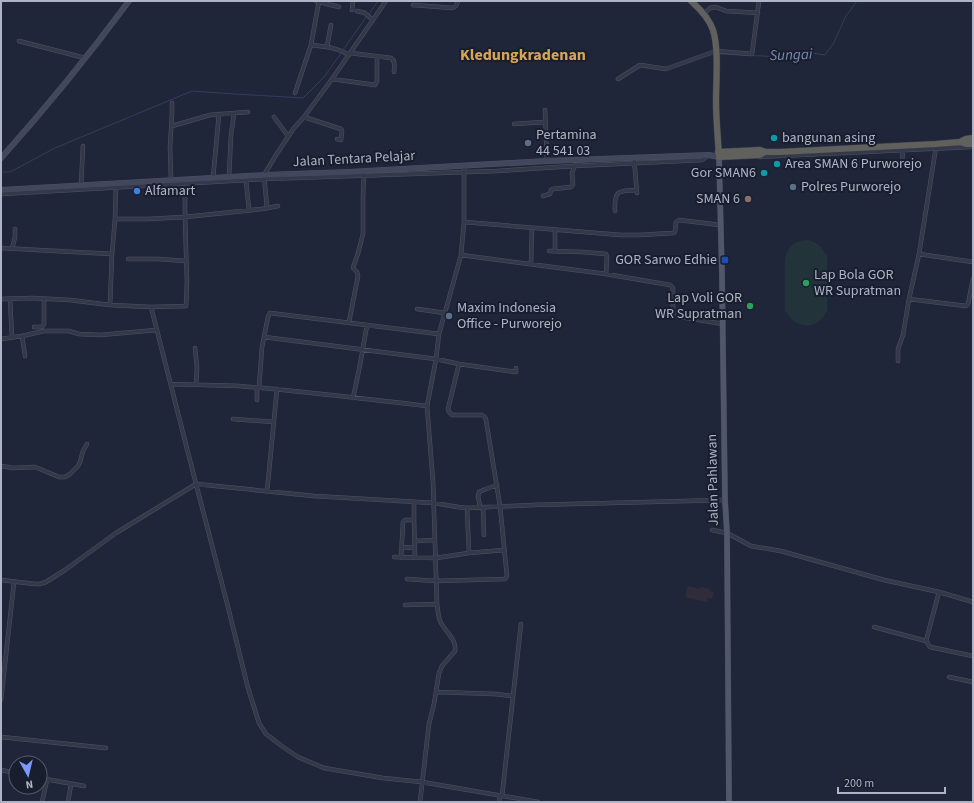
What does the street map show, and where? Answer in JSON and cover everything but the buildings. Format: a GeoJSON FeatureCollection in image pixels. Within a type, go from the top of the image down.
{"type":"FeatureCollection","features":[{"type":"Feature","properties":{"kind":"highway"},"geometry":{"type":"LineString","coordinates":[[691,1],[704,14],[713,31],[716,51],[716,102],[719,154]]}},
{"type":"Feature","properties":{"kind":"highway"},"geometry":{"type":"LineString","coordinates":[[719,154],[760,150],[765,152],[936,146],[973,138]]}},
{"type":"Feature","properties":{"kind":"highway"},"geometry":{"type":"LineString","coordinates":[[960,142],[973,145]]}},
{"type":"Feature","properties":{"kind":"highway"},"geometry":{"type":"LineString","coordinates":[[719,154],[740,156],[760,155],[765,152]]}},
{"type":"Feature","properties":{"kind":"main road"},"geometry":{"type":"LineString","coordinates":[[1,158],[85,58],[129,1]]}},
{"type":"Feature","properties":{"kind":"main road","name":"Jalan Tentara Pelajar"},"geometry":{"type":"LineString","coordinates":[[1,190],[81,186],[116,186],[171,180],[185,182],[229,177],[364,174],[547,161],[634,161],[719,154]]}},
{"type":"Feature","properties":{"kind":"main road","name":"Jalan Pahlawan"},"geometry":{"type":"LineString","coordinates":[[719,154],[729,802]]}},
{"type":"Feature","properties":{"kind":"street"},"geometry":{"type":"LineString","coordinates":[[295,93],[311,45],[318,1],[339,7]]}},
{"type":"Feature","properties":{"kind":"street"},"geometry":{"type":"LineString","coordinates":[[352,10],[353,1]]}},
{"type":"Feature","properties":{"kind":"street"},"geometry":{"type":"LineString","coordinates":[[267,208],[264,177],[276,155],[288,136],[332,80],[371,19],[386,1]]}},
{"type":"Feature","properties":{"kind":"street"},"geometry":{"type":"LineString","coordinates":[[436,1],[436,6]]}},
{"type":"Feature","properties":{"kind":"street"},"geometry":{"type":"LineString","coordinates":[[413,5],[453,8],[457,5],[458,1]]}},
{"type":"Feature","properties":{"kind":"street"},"geometry":{"type":"LineString","coordinates":[[618,79],[640,65],[669,69],[716,51],[752,54],[759,1]]}},
{"type":"Feature","properties":{"kind":"street"},"geometry":{"type":"LineString","coordinates":[[704,14],[710,8],[716,7],[726,11],[758,13]]}},
{"type":"Feature","properties":{"kind":"street"},"geometry":{"type":"LineString","coordinates":[[357,11],[366,13],[366,15],[371,19]]}},
{"type":"Feature","properties":{"kind":"street"},"geometry":{"type":"LineString","coordinates":[[327,47],[331,24]]}},
{"type":"Feature","properties":{"kind":"street"},"geometry":{"type":"LineString","coordinates":[[19,41],[85,58]]}},
{"type":"Feature","properties":{"kind":"street"},"geometry":{"type":"LineString","coordinates":[[311,45],[327,47],[349,54],[391,58],[393,59],[394,63],[394,72]]}},
{"type":"Feature","properties":{"kind":"street"},"geometry":{"type":"LineString","coordinates":[[332,80],[375,85],[377,57]]}},
{"type":"Feature","properties":{"kind":"street"},"geometry":{"type":"LineString","coordinates":[[171,180],[170,147],[172,103]]}},
{"type":"Feature","properties":{"kind":"street"},"geometry":{"type":"LineString","coordinates":[[545,110],[547,161]]}},
{"type":"Feature","properties":{"kind":"street"},"geometry":{"type":"LineString","coordinates":[[172,126],[210,115],[248,112]]}},
{"type":"Feature","properties":{"kind":"street"},"geometry":{"type":"LineString","coordinates":[[213,178],[219,114]]}},
{"type":"Feature","properties":{"kind":"street"},"geometry":{"type":"LineString","coordinates":[[229,177],[231,135],[234,114]]}},
{"type":"Feature","properties":{"kind":"street"},"geometry":{"type":"LineString","coordinates":[[274,117],[288,136]]}},
{"type":"Feature","properties":{"kind":"street"},"geometry":{"type":"LineString","coordinates":[[304,117],[341,129],[341,140],[337,140]]}},
{"type":"Feature","properties":{"kind":"street"},"geometry":{"type":"LineString","coordinates":[[514,124],[545,122]]}},
{"type":"Feature","properties":{"kind":"street"},"geometry":{"type":"LineString","coordinates":[[898,361],[898,349],[903,335],[909,298],[919,254],[936,146],[973,145]]}},
{"type":"Feature","properties":{"kind":"street"},"geometry":{"type":"LineString","coordinates":[[81,186],[83,146]]}},
{"type":"Feature","properties":{"kind":"street"},"geometry":{"type":"LineString","coordinates":[[740,156],[744,158],[903,148],[902,162]]}},
{"type":"Feature","properties":{"kind":"street"},"geometry":{"type":"LineString","coordinates":[[543,196],[550,194],[551,190],[553,189],[571,187],[573,185],[572,173],[577,160]]}},
{"type":"Feature","properties":{"kind":"street"},"geometry":{"type":"LineString","coordinates":[[349,322],[358,276],[357,272],[353,268],[363,234],[364,174],[464,172],[634,161],[636,192],[626,191],[618,193],[614,200],[614,211]]}},
{"type":"Feature","properties":{"kind":"street"},"geometry":{"type":"LineString","coordinates":[[420,802],[429,724],[439,673],[442,666],[456,649],[454,642],[438,616],[433,482],[427,406],[439,334],[461,255],[464,222],[464,166]]}},
{"type":"Feature","properties":{"kind":"street"},"geometry":{"type":"LineString","coordinates":[[1,194],[185,182],[246,181],[264,177]]}},
{"type":"Feature","properties":{"kind":"street"},"geometry":{"type":"LineString","coordinates":[[246,181],[249,210]]}},
{"type":"Feature","properties":{"kind":"street"},"geometry":{"type":"LineString","coordinates":[[1,299],[70,300],[110,305],[151,307],[186,306],[187,282],[184,217],[185,182]]}},
{"type":"Feature","properties":{"kind":"street"},"geometry":{"type":"LineString","coordinates":[[110,305],[116,186]]}},
{"type":"Feature","properties":{"kind":"street"},"geometry":{"type":"LineString","coordinates":[[115,219],[184,217],[278,206]]}},
{"type":"Feature","properties":{"kind":"street"},"geometry":{"type":"LineString","coordinates":[[464,222],[621,235],[674,233],[676,229],[676,222],[679,220],[720,224]]}},
{"type":"Feature","properties":{"kind":"street"},"geometry":{"type":"LineString","coordinates":[[531,264],[532,228]]}},
{"type":"Feature","properties":{"kind":"street"},"geometry":{"type":"LineString","coordinates":[[12,249],[15,229]]}},
{"type":"Feature","properties":{"kind":"street"},"geometry":{"type":"LineString","coordinates":[[555,230],[555,251]]}},
{"type":"Feature","properties":{"kind":"street"},"geometry":{"type":"LineString","coordinates":[[1,248],[112,254]]}},
{"type":"Feature","properties":{"kind":"street"},"geometry":{"type":"LineString","coordinates":[[549,251],[606,254],[606,274]]}},
{"type":"Feature","properties":{"kind":"street"},"geometry":{"type":"LineString","coordinates":[[919,254],[973,262]]}},
{"type":"Feature","properties":{"kind":"street"},"geometry":{"type":"LineString","coordinates":[[461,255],[606,274],[670,285],[673,288],[673,313],[675,316],[722,324]]}},
{"type":"Feature","properties":{"kind":"street"},"geometry":{"type":"LineString","coordinates":[[128,259],[186,261]]}},
{"type":"Feature","properties":{"kind":"street"},"geometry":{"type":"LineString","coordinates":[[909,298],[966,306],[968,304],[973,279]]}},
{"type":"Feature","properties":{"kind":"street"},"geometry":{"type":"LineString","coordinates":[[10,299],[12,337]]}},
{"type":"Feature","properties":{"kind":"street"},"geometry":{"type":"LineString","coordinates":[[34,327],[42,327],[44,324],[44,299]]}},
{"type":"Feature","properties":{"kind":"street"},"geometry":{"type":"LineString","coordinates":[[151,307],[250,694],[258,723],[266,734],[298,757],[324,768],[501,795],[513,800],[538,802]]}},
{"type":"Feature","properties":{"kind":"street"},"geometry":{"type":"LineString","coordinates":[[417,309],[445,313]]}},
{"type":"Feature","properties":{"kind":"street"},"geometry":{"type":"LineString","coordinates":[[256,400],[262,347],[270,313],[439,334]]}},
{"type":"Feature","properties":{"kind":"street"},"geometry":{"type":"LineString","coordinates":[[353,398],[367,325]]}},
{"type":"Feature","properties":{"kind":"street"},"geometry":{"type":"LineString","coordinates":[[1,339],[44,331],[69,331],[79,334],[100,335],[157,330]]}},
{"type":"Feature","properties":{"kind":"street"},"geometry":{"type":"LineString","coordinates":[[22,336],[25,356]]}},
{"type":"Feature","properties":{"kind":"street"},"geometry":{"type":"LineString","coordinates":[[264,336],[436,359],[459,364],[517,372],[516,368]]}},
{"type":"Feature","properties":{"kind":"street"},"geometry":{"type":"LineString","coordinates":[[195,348],[197,368],[196,385]]}},
{"type":"Feature","properties":{"kind":"street"},"geometry":{"type":"LineString","coordinates":[[407,579],[436,581],[505,579],[507,576],[500,506],[485,417],[482,415],[452,415],[448,409],[459,364]]}},
{"type":"Feature","properties":{"kind":"street"},"geometry":{"type":"LineString","coordinates":[[171,384],[237,386],[427,406]]}},
{"type":"Feature","properties":{"kind":"street"},"geometry":{"type":"LineString","coordinates":[[267,492],[277,390]]}},
{"type":"Feature","properties":{"kind":"street"},"geometry":{"type":"LineString","coordinates":[[233,419],[274,422]]}},
{"type":"Feature","properties":{"kind":"street"},"geometry":{"type":"LineString","coordinates":[[1,466],[13,468],[35,467],[59,477],[65,477],[78,466],[87,444]]}},
{"type":"Feature","properties":{"kind":"street"},"geometry":{"type":"LineString","coordinates":[[1,580],[35,584],[46,582],[116,533],[196,484],[314,496],[434,502],[467,508],[538,504],[725,500]]}},
{"type":"Feature","properties":{"kind":"street"},"geometry":{"type":"LineString","coordinates":[[484,535],[481,507],[478,496],[479,492],[497,485]]}},
{"type":"Feature","properties":{"kind":"street"},"geometry":{"type":"LineString","coordinates":[[414,502],[415,558]]}},
{"type":"Feature","properties":{"kind":"street"},"geometry":{"type":"LineString","coordinates":[[467,508],[469,552]]}},
{"type":"Feature","properties":{"kind":"street"},"geometry":{"type":"LineString","coordinates":[[401,558],[403,521],[414,520]]}},
{"type":"Feature","properties":{"kind":"street"},"geometry":{"type":"LineString","coordinates":[[712,530],[726,533],[751,546],[781,551],[884,580],[939,592],[973,602]]}},
{"type":"Feature","properties":{"kind":"street"},"geometry":{"type":"LineString","coordinates":[[415,540],[435,540]]}},
{"type":"Feature","properties":{"kind":"street"},"geometry":{"type":"LineString","coordinates":[[402,548],[415,548]]}},
{"type":"Feature","properties":{"kind":"street"},"geometry":{"type":"LineString","coordinates":[[394,557],[436,558],[469,552],[504,550]]}},
{"type":"Feature","properties":{"kind":"street"},"geometry":{"type":"LineString","coordinates":[[1,700],[3,666],[14,582]]}},
{"type":"Feature","properties":{"kind":"street"},"geometry":{"type":"LineString","coordinates":[[926,641],[939,592]]}},
{"type":"Feature","properties":{"kind":"street"},"geometry":{"type":"LineString","coordinates":[[405,605],[437,604]]}},
{"type":"Feature","properties":{"kind":"street"},"geometry":{"type":"LineString","coordinates":[[499,802],[521,624]]}},
{"type":"Feature","properties":{"kind":"street"},"geometry":{"type":"LineString","coordinates":[[874,627],[926,641],[930,647],[973,656]]}},
{"type":"Feature","properties":{"kind":"street"},"geometry":{"type":"LineString","coordinates":[[948,677],[973,682]]}},
{"type":"Feature","properties":{"kind":"street"},"geometry":{"type":"LineString","coordinates":[[436,692],[513,696]]}},
{"type":"Feature","properties":{"kind":"street"},"geometry":{"type":"LineString","coordinates":[[1,736],[106,748]]}},
{"type":"Feature","properties":{"kind":"street"},"geometry":{"type":"LineString","coordinates":[[48,780],[84,786]]}},
{"type":"Feature","properties":{"kind":"street"},"geometry":{"type":"LineString","coordinates":[[68,802],[71,784]]}},
{"type":"Feature","properties":{"kind":"shaded area","name":"Lap Bola GOR WR Supratman"},"geometry":{"type":"Polygon","coordinates":[[[808,240],[814,242],[825,254],[827,254],[827,312],[818,322],[807,326],[796,322],[787,312],[785,312],[785,261],[787,252],[795,243],[808,240]]]}},
{"type":"Feature","properties":{"kind":"shaded area"},"geometry":{"type":"Polygon","coordinates":[[[688,586],[699,589],[700,587],[710,589],[709,591],[714,592],[712,599],[708,598],[707,602],[685,597],[688,586]]]}},
{"type":"Feature","properties":{"kind":"waterway"},"geometry":{"type":"LineString","coordinates":[[369,14],[378,1]]}},
{"type":"Feature","properties":{"kind":"waterway","name":"Sungai"},"geometry":{"type":"LineString","coordinates":[[719,54],[784,57],[805,52],[825,55],[833,44],[846,16],[857,1]]}},
{"type":"Feature","properties":{"kind":"waterway"},"geometry":{"type":"LineString","coordinates":[[343,50],[367,16]]}},
{"type":"Feature","properties":{"kind":"waterway"},"geometry":{"type":"LineString","coordinates":[[1,172],[10,172],[55,148],[192,91],[303,98],[324,77],[342,52]]}},
{"type":"Feature","properties":{"kind":"place","name":"bangunan asing"},"geometry":{"type":"Point","coordinates":[774,138]}},
{"type":"Feature","properties":{"kind":"place","name":"Pertamina 44 541 03"},"geometry":{"type":"Point","coordinates":[528,143]}},
{"type":"Feature","properties":{"kind":"place","name":"Area SMAN 6 Purworejo"},"geometry":{"type":"Point","coordinates":[777,164]}},
{"type":"Feature","properties":{"kind":"place","name":"Gor SMAN6"},"geometry":{"type":"Point","coordinates":[764,173]}},
{"type":"Feature","properties":{"kind":"place","name":"Polres Purworejo"},"geometry":{"type":"Point","coordinates":[793,187]}},
{"type":"Feature","properties":{"kind":"place","name":"Alfamart"},"geometry":{"type":"Point","coordinates":[137,191]}},
{"type":"Feature","properties":{"kind":"place","name":"SMAN 6"},"geometry":{"type":"Point","coordinates":[748,199]}},
{"type":"Feature","properties":{"kind":"place","name":"GOR Sarwo Edhie"},"geometry":{"type":"Point","coordinates":[725,260]}},
{"type":"Feature","properties":{"kind":"place","name":"Lap Bola GOR WR Supratman"},"geometry":{"type":"Point","coordinates":[806,283]}},
{"type":"Feature","properties":{"kind":"place","name":"Lap Voli GOR WR Supratman"},"geometry":{"type":"Point","coordinates":[750,306]}},
{"type":"Feature","properties":{"kind":"place","name":"Maxim Indonesia Office - Purworejo"},"geometry":{"type":"Point","coordinates":[449,316]}},
{"type":"Feature","properties":{"kind":"district","name":"Kledungkradenan"},"geometry":{"type":"Point","coordinates":[523,55]}}]}
